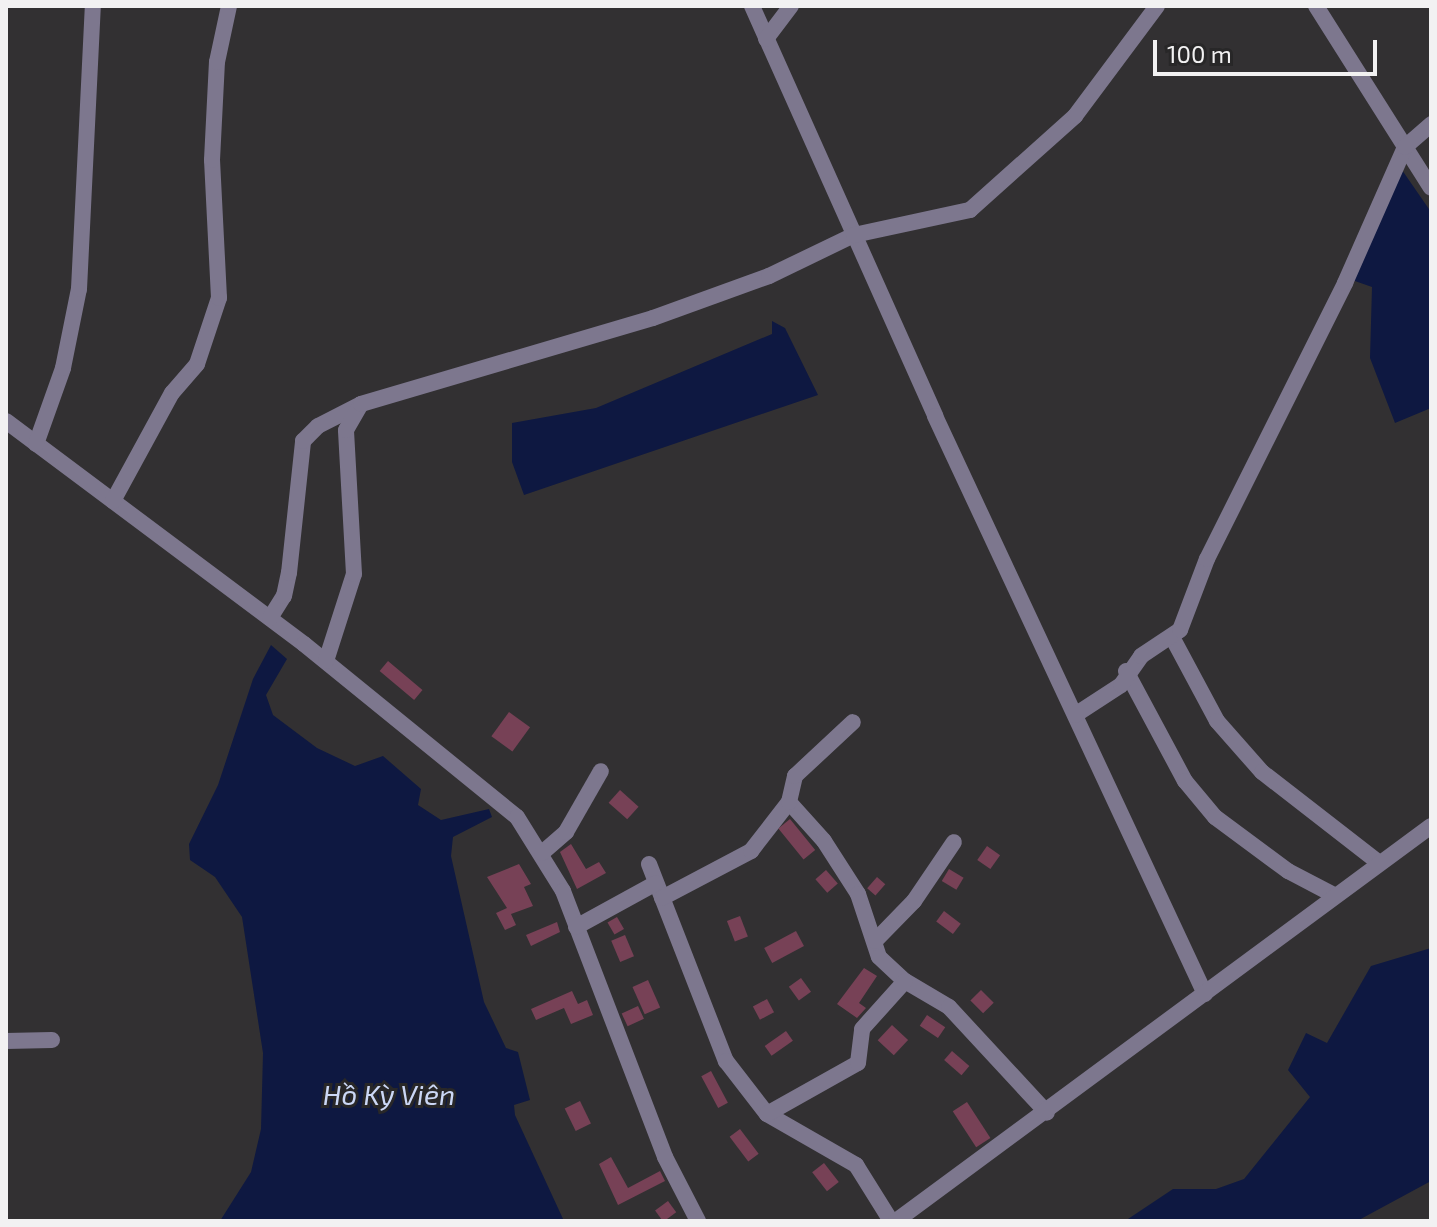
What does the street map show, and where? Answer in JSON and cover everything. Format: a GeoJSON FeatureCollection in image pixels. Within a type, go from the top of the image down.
{"type":"FeatureCollection","features":[{"type":"Feature","properties":{"kind":"street"},"geometry":{"type":"LineString","coordinates":[[36,444],[63,368],[79,289],[93,6]]}},
{"type":"Feature","properties":{"kind":"street"},"geometry":{"type":"LineString","coordinates":[[113,501],[172,393],[197,364],[219,298],[212,160],[217,62],[229,6]]}},
{"type":"Feature","properties":{"kind":"street"},"geometry":{"type":"LineString","coordinates":[[752,6],[854,235],[1205,994]]}},
{"type":"Feature","properties":{"kind":"street"},"geometry":{"type":"LineString","coordinates":[[766,39],[791,6]]}},
{"type":"Feature","properties":{"kind":"street"},"geometry":{"type":"LineString","coordinates":[[270,618],[284,596],[289,573],[303,441],[318,426],[361,404],[653,318],[769,276],[854,235],[970,210],[1075,116],[1157,6]]}},
{"type":"Feature","properties":{"kind":"street"},"geometry":{"type":"LineString","coordinates":[[1316,6],[1431,188]]}},
{"type":"Feature","properties":{"kind":"street"},"geometry":{"type":"LineString","coordinates":[[1075,715],[1121,685],[1126,671],[1180,630],[1203,567],[1345,283],[1405,147],[1431,124]]}},
{"type":"Feature","properties":{"kind":"street"},"geometry":{"type":"LineString","coordinates":[[326,661],[354,574],[346,430],[361,404]]}},
{"type":"Feature","properties":{"kind":"street"},"geometry":{"type":"LineString","coordinates":[[6,421],[14,434],[36,444],[270,618],[493,794],[542,853],[576,927],[665,1157],[698,1221]]}},
{"type":"Feature","properties":{"kind":"street"},"geometry":{"type":"LineString","coordinates":[[1172,637],[1217,721],[1262,772],[1378,862]]}},
{"type":"Feature","properties":{"kind":"street"},"geometry":{"type":"LineString","coordinates":[[1126,671],[1185,781],[1215,817],[1288,871],[1334,895]]}},
{"type":"Feature","properties":{"kind":"street"},"geometry":{"type":"LineString","coordinates":[[576,927],[751,851],[789,802],[795,776],[853,722]]}},
{"type":"Feature","properties":{"kind":"street"},"geometry":{"type":"LineString","coordinates":[[542,853],[566,832],[601,771]]}},
{"type":"Feature","properties":{"kind":"street"},"geometry":{"type":"LineString","coordinates":[[789,802],[824,841],[858,894],[879,957],[905,981],[949,1007],[1047,1113]]}},
{"type":"Feature","properties":{"kind":"street"},"geometry":{"type":"LineString","coordinates":[[649,864],[726,1061],[767,1114],[856,1165],[894,1221],[1047,1113],[1378,862],[1431,826]]}},
{"type":"Feature","properties":{"kind":"street"},"geometry":{"type":"LineString","coordinates":[[875,941],[914,901],[954,842]]}},
{"type":"Feature","properties":{"kind":"street"},"geometry":{"type":"LineString","coordinates":[[767,1114],[858,1063],[862,1029],[905,981]]}},
{"type":"Feature","properties":{"kind":"street"},"geometry":{"type":"LineString","coordinates":[[6,1041],[52,1040]]}},
{"type":"Feature","properties":{"kind":"water"},"geometry":{"type":"Polygon","coordinates":[[[1402,170],[1431,212],[1431,408],[1395,423],[1370,358],[1372,287],[1352,280],[1402,170]]]}},
{"type":"Feature","properties":{"kind":"water"},"geometry":{"type":"Polygon","coordinates":[[[772,321],[785,328],[818,395],[524,495],[512,462],[512,423],[596,408],[772,334],[772,321]]]}},
{"type":"Feature","properties":{"kind":"water","name":"Hồ Kỳ Viên"},"geometry":{"type":"Polygon","coordinates":[[[271,645],[287,659],[266,695],[273,715],[317,748],[355,766],[383,756],[421,789],[418,805],[441,820],[489,809],[492,817],[453,837],[451,856],[484,1002],[506,1048],[518,1052],[530,1100],[514,1105],[515,1115],[564,1221],[220,1221],[251,1172],[261,1129],[263,1053],[242,917],[215,877],[190,860],[189,844],[218,785],[253,679],[271,645]]]}},
{"type":"Feature","properties":{"kind":"water"},"geometry":{"type":"Polygon","coordinates":[[[1431,948],[1431,1181],[1357,1221],[1125,1221],[1173,1189],[1216,1189],[1244,1179],[1310,1097],[1288,1070],[1306,1033],[1327,1043],[1371,966],[1431,948]]]}},
{"type":"Feature","properties":{"kind":"building"},"geometry":{"type":"Polygon","coordinates":[[[388,661],[422,690],[414,700],[380,671],[388,661]]]}},
{"type":"Feature","properties":{"kind":"building"},"geometry":{"type":"Polygon","coordinates":[[[509,712],[530,727],[512,752],[491,736],[509,712]]]}},
{"type":"Feature","properties":{"kind":"building"},"geometry":{"type":"Polygon","coordinates":[[[620,790],[639,807],[627,819],[609,803],[620,790]]]}},
{"type":"Feature","properties":{"kind":"building"},"geometry":{"type":"Polygon","coordinates":[[[790,819],[815,850],[804,860],[778,828],[790,819]]]}},
{"type":"Feature","properties":{"kind":"building"},"geometry":{"type":"Polygon","coordinates":[[[571,844],[586,869],[599,862],[606,873],[577,889],[560,852],[571,844]]]}},
{"type":"Feature","properties":{"kind":"building"},"geometry":{"type":"Polygon","coordinates":[[[987,846],[1000,855],[990,869],[977,860],[987,846]]]}},
{"type":"Feature","properties":{"kind":"building"},"geometry":{"type":"Polygon","coordinates":[[[519,864],[531,884],[524,887],[533,906],[511,914],[516,925],[505,930],[496,913],[507,908],[487,877],[519,864]]]}},
{"type":"Feature","properties":{"kind":"building"},"geometry":{"type":"Polygon","coordinates":[[[949,869],[964,878],[956,890],[942,881],[949,869]]]}},
{"type":"Feature","properties":{"kind":"building"},"geometry":{"type":"Polygon","coordinates":[[[826,870],[838,884],[827,893],[815,879],[826,870]]]}},
{"type":"Feature","properties":{"kind":"building"},"geometry":{"type":"Polygon","coordinates":[[[877,877],[885,884],[875,896],[867,888],[877,877]]]}},
{"type":"Feature","properties":{"kind":"building"},"geometry":{"type":"Polygon","coordinates":[[[944,911],[961,924],[953,934],[936,921],[944,911]]]}},
{"type":"Feature","properties":{"kind":"building"},"geometry":{"type":"Polygon","coordinates":[[[740,916],[748,937],[735,942],[727,921],[740,916]]]}},
{"type":"Feature","properties":{"kind":"building"},"geometry":{"type":"Polygon","coordinates":[[[617,917],[624,929],[614,935],[607,922],[617,917]]]}},
{"type":"Feature","properties":{"kind":"building"},"geometry":{"type":"Polygon","coordinates":[[[557,922],[560,932],[531,946],[526,935],[557,922]]]}},
{"type":"Feature","properties":{"kind":"building"},"geometry":{"type":"Polygon","coordinates":[[[796,931],[804,946],[772,963],[764,948],[796,931]]]}},
{"type":"Feature","properties":{"kind":"building"},"geometry":{"type":"Polygon","coordinates":[[[625,935],[634,956],[620,962],[611,941],[625,935]]]}},
{"type":"Feature","properties":{"kind":"building"},"geometry":{"type":"Polygon","coordinates":[[[864,968],[877,976],[859,1003],[866,1008],[857,1018],[837,1004],[864,968]]]}},
{"type":"Feature","properties":{"kind":"building"},"geometry":{"type":"Polygon","coordinates":[[[801,978],[811,992],[799,1001],[789,987],[801,978]]]}},
{"type":"Feature","properties":{"kind":"building"},"geometry":{"type":"Polygon","coordinates":[[[648,980],[660,1007],[645,1014],[632,987],[648,980]]]}},
{"type":"Feature","properties":{"kind":"building"},"geometry":{"type":"Polygon","coordinates":[[[981,990],[994,1003],[983,1013],[970,1001],[981,990]]]}},
{"type":"Feature","properties":{"kind":"building"},"geometry":{"type":"Polygon","coordinates":[[[572,991],[578,1004],[587,1000],[593,1015],[571,1024],[564,1008],[536,1020],[531,1009],[572,991]]]}},
{"type":"Feature","properties":{"kind":"building"},"geometry":{"type":"Polygon","coordinates":[[[767,999],[774,1012],[760,1020],[753,1007],[767,999]]]}},
{"type":"Feature","properties":{"kind":"building"},"geometry":{"type":"Polygon","coordinates":[[[638,1006],[644,1019],[628,1026],[622,1014],[638,1006]]]}},
{"type":"Feature","properties":{"kind":"building"},"geometry":{"type":"Polygon","coordinates":[[[927,1015],[945,1027],[938,1038],[920,1026],[927,1015]]]}},
{"type":"Feature","properties":{"kind":"building"},"geometry":{"type":"Polygon","coordinates":[[[892,1025],[908,1040],[894,1055],[878,1040],[892,1025]]]}},
{"type":"Feature","properties":{"kind":"building"},"geometry":{"type":"Polygon","coordinates":[[[786,1031],[793,1041],[772,1056],[765,1046],[786,1031]]]}},
{"type":"Feature","properties":{"kind":"building"},"geometry":{"type":"Polygon","coordinates":[[[952,1051],[969,1066],[961,1075],[944,1060],[952,1051]]]}},
{"type":"Feature","properties":{"kind":"building"},"geometry":{"type":"Polygon","coordinates":[[[711,1071],[728,1103],[718,1108],[701,1076],[711,1071]]]}},
{"type":"Feature","properties":{"kind":"building"},"geometry":{"type":"Polygon","coordinates":[[[580,1101],[591,1123],[576,1131],[565,1108],[580,1101]]]}},
{"type":"Feature","properties":{"kind":"building"},"geometry":{"type":"Polygon","coordinates":[[[967,1102],[990,1138],[976,1147],[953,1111],[967,1102]]]}},
{"type":"Feature","properties":{"kind":"building"},"geometry":{"type":"Polygon","coordinates":[[[740,1129],[759,1154],[748,1162],[730,1137],[740,1129]]]}},
{"type":"Feature","properties":{"kind":"building"},"geometry":{"type":"Polygon","coordinates":[[[611,1157],[628,1188],[660,1171],[665,1181],[618,1205],[599,1164],[611,1157]]]}},
{"type":"Feature","properties":{"kind":"building"},"geometry":{"type":"Polygon","coordinates":[[[824,1163],[839,1182],[827,1191],[812,1172],[824,1163]]]}},
{"type":"Feature","properties":{"kind":"building"},"geometry":{"type":"Polygon","coordinates":[[[668,1201],[676,1212],[663,1221],[655,1210],[668,1201]]]}}]}
